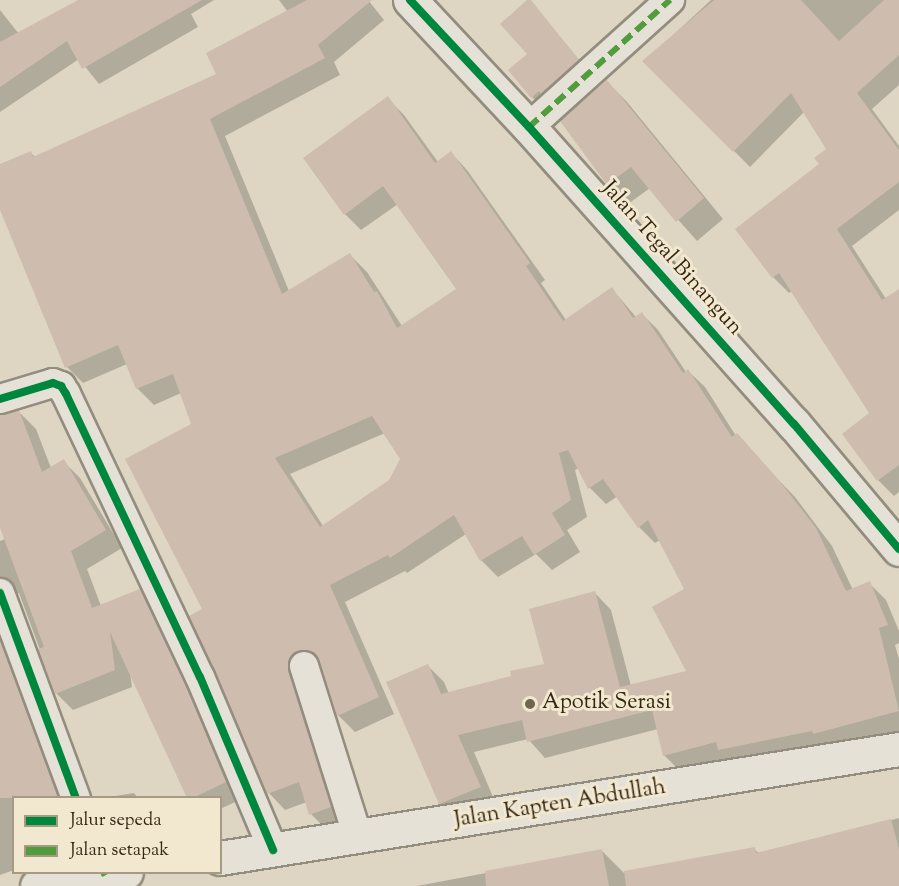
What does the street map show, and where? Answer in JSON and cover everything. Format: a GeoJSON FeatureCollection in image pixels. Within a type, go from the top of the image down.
{"type":"FeatureCollection","features":[{"type":"Feature","properties":{"kind":"main road","name":"Jalan Tegal Binangun"},"geometry":{"type":"LineString","coordinates":[[410,0],[530,127],[794,424],[899,549]]}},
{"type":"Feature","properties":{"kind":"main road","name":"Jalan Kapten Abdullah"},"geometry":{"type":"LineString","coordinates":[[222,858],[899,749]]}},
{"type":"Feature","properties":{"kind":"main road"},"geometry":{"type":"LineString","coordinates":[[37,886],[112,874]]}},
{"type":"Feature","properties":{"kind":"street"},"geometry":{"type":"LineString","coordinates":[[530,127],[670,0]]}},
{"type":"Feature","properties":{"kind":"street"},"geometry":{"type":"LineString","coordinates":[[0,399],[53,383],[61,386],[66,394],[200,677],[273,850]]}},
{"type":"Feature","properties":{"kind":"street"},"geometry":{"type":"LineString","coordinates":[[0,593],[75,796]]}},
{"type":"Feature","properties":{"kind":"street"},"geometry":{"type":"LineString","coordinates":[[304,666],[358,837]]}},
{"type":"Feature","properties":{"kind":"building"},"geometry":{"type":"Polygon","coordinates":[[[78,0],[202,0],[82,69],[67,41],[0,87],[0,42],[78,0]]]}},
{"type":"Feature","properties":{"kind":"building"},"geometry":{"type":"Polygon","coordinates":[[[307,0],[372,0],[318,45],[325,58],[210,119],[282,294],[350,253],[374,292],[377,291],[397,328],[456,289],[383,186],[344,215],[303,158],[388,96],[435,163],[451,151],[530,263],[526,266],[563,321],[612,287],[633,318],[642,312],[683,373],[688,369],[732,437],[737,433],[778,479],[816,528],[846,591],[870,581],[888,625],[879,628],[899,711],[813,734],[812,731],[718,750],[716,742],[663,756],[652,710],[527,742],[522,720],[458,735],[481,787],[439,804],[386,682],[428,664],[441,694],[511,676],[510,671],[544,664],[529,609],[595,591],[620,687],[686,671],[652,607],[684,589],[648,520],[638,528],[603,479],[588,489],[568,450],[559,453],[571,500],[552,513],[565,535],[534,555],[522,536],[480,561],[454,515],[390,558],[388,555],[330,585],[379,697],[337,716],[316,654],[307,650],[292,654],[288,662],[288,671],[331,807],[309,815],[299,782],[267,794],[189,616],[202,609],[125,459],[191,424],[173,374],[136,389],[118,345],[65,368],[0,210],[0,164],[31,151],[33,157],[216,74],[206,53],[307,0]],[[372,416],[275,458],[320,527],[389,480],[400,459],[372,416]]]}},
{"type":"Feature","properties":{"kind":"building"},"geometry":{"type":"Polygon","coordinates":[[[527,0],[531,0],[579,60],[541,94],[539,91],[531,98],[508,70],[527,54],[500,24],[527,0]]]}},
{"type":"Feature","properties":{"kind":"building"},"geometry":{"type":"Polygon","coordinates":[[[714,0],[801,0],[839,41],[884,0],[899,0],[899,55],[857,93],[899,150],[899,182],[837,229],[882,300],[899,289],[899,465],[877,481],[842,434],[869,413],[779,273],[772,278],[735,229],[819,164],[814,158],[826,149],[791,93],[733,152],[642,61],[714,0]]]}},
{"type":"Feature","properties":{"kind":"building"},"geometry":{"type":"Polygon","coordinates":[[[607,80],[704,198],[676,222],[631,167],[607,185],[560,121],[607,80]]]}},
{"type":"Feature","properties":{"kind":"building"},"geometry":{"type":"Polygon","coordinates":[[[19,410],[42,472],[64,459],[106,530],[71,551],[92,608],[140,589],[185,684],[226,782],[197,796],[186,796],[110,632],[115,670],[55,694],[38,649],[44,647],[0,528],[0,415],[19,410]]]}},
{"type":"Feature","properties":{"kind":"building"},"geometry":{"type":"Polygon","coordinates":[[[0,640],[57,796],[0,798],[0,640]]]}},
{"type":"Feature","properties":{"kind":"building"},"geometry":{"type":"Polygon","coordinates":[[[891,819],[899,849],[899,886],[626,886],[624,871],[755,847],[756,853],[891,819]]]}},
{"type":"Feature","properties":{"kind":"building"},"geometry":{"type":"Polygon","coordinates":[[[602,849],[609,886],[486,886],[485,871],[602,849]]]}},
{"type":"Feature","properties":{"kind":"marked path"},"geometry":{"type":"LineString","coordinates":[[529,127],[670,0]]}},
{"type":"Feature","properties":{"kind":"cycle path"},"geometry":{"type":"LineString","coordinates":[[410,0],[529,127],[794,424],[899,549]]}},
{"type":"Feature","properties":{"kind":"cycle path"},"geometry":{"type":"LineString","coordinates":[[0,399],[53,383],[61,386],[66,394],[200,677],[273,850]]}},
{"type":"Feature","properties":{"kind":"cycle path"},"geometry":{"type":"LineString","coordinates":[[0,593],[75,796]]}},
{"type":"Feature","properties":{"kind":"place","name":"Apotik Serasi"},"geometry":{"type":"Point","coordinates":[530,704]}}]}
